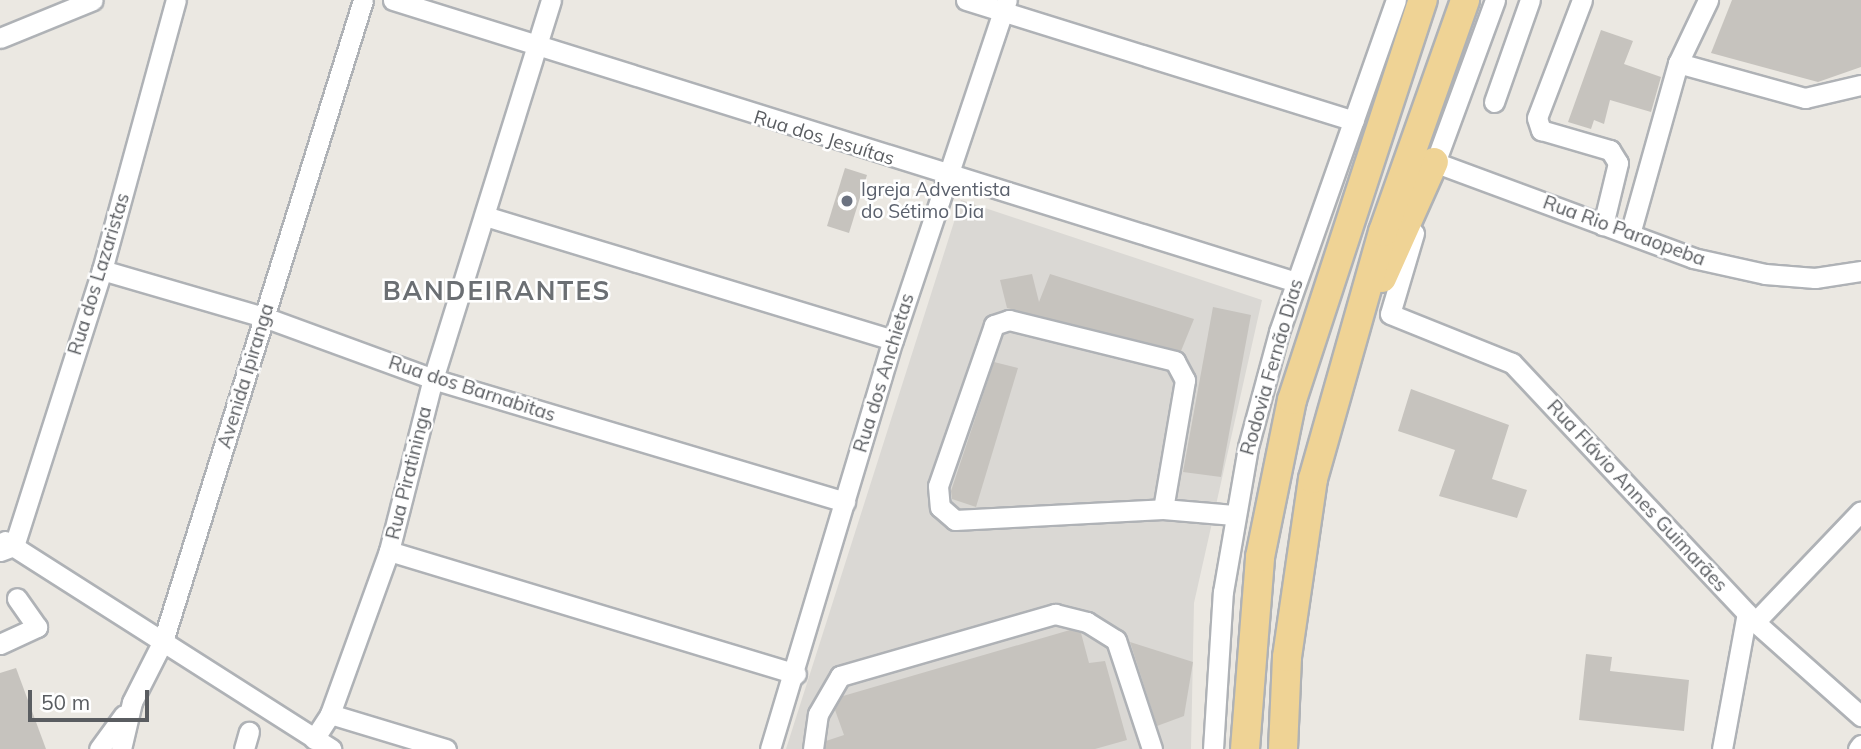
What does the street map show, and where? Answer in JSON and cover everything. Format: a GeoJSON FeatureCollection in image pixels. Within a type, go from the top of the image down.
{"type":"FeatureCollection","features":[{"type":"Feature","properties":{"kind":"highway","name":"Rodovia Fernão Dias"},"geometry":{"type":"LineString","coordinates":[[1245,749],[1260,557],[1292,400],[1423,0]]}},
{"type":"Feature","properties":{"kind":"highway"},"geometry":{"type":"LineString","coordinates":[[1283,749],[1298,564],[1313,479],[1361,318],[1383,232],[1465,0]]}},
{"type":"Feature","properties":{"kind":"highway"},"geometry":{"type":"LineString","coordinates":[[1361,318],[1405,237],[1434,162]]}},
{"type":"Feature","properties":{"kind":"street"},"geometry":{"type":"LineString","coordinates":[[0,38],[93,0]]}},
{"type":"Feature","properties":{"kind":"street","name":"Rua dos Lazaristas"},"geometry":{"type":"LineString","coordinates":[[5,545],[102,270],[176,0]]}},
{"type":"Feature","properties":{"kind":"street","name":"Avenida Ipiranga"},"geometry":{"type":"LineString","coordinates":[[121,749],[132,702],[163,641],[363,0]]}},
{"type":"Feature","properties":{"kind":"street","name":"Rua dos Jesuítas"},"geometry":{"type":"LineString","coordinates":[[393,0],[946,176],[1296,282]]}},
{"type":"Feature","properties":{"kind":"street","name":"Rua Piratininga"},"geometry":{"type":"LineString","coordinates":[[314,739],[330,714],[389,551],[433,379],[551,0]]}},
{"type":"Feature","properties":{"kind":"street"},"geometry":{"type":"LineString","coordinates":[[966,0],[1006,6],[1354,121]]}},
{"type":"Feature","properties":{"kind":"street","name":"Rodovia Fernão Dias"},"geometry":{"type":"LineString","coordinates":[[1213,749],[1234,515],[1296,282],[1396,0]]}},
{"type":"Feature","properties":{"kind":"street"},"geometry":{"type":"LineString","coordinates":[[1434,162],[1495,0]]}},
{"type":"Feature","properties":{"kind":"street"},"geometry":{"type":"LineString","coordinates":[[1494,102],[1530,0]]}},
{"type":"Feature","properties":{"kind":"street"},"geometry":{"type":"LineString","coordinates":[[1582,0],[1537,118],[1541,130],[1610,150],[1618,163],[1603,225]]}},
{"type":"Feature","properties":{"kind":"street"},"geometry":{"type":"LineString","coordinates":[[1630,234],[1678,63],[1708,0]]}},
{"type":"Feature","properties":{"kind":"street","name":"Rua dos Anchietas"},"geometry":{"type":"LineString","coordinates":[[770,749],[796,674],[893,340],[946,176],[1006,6]]}},
{"type":"Feature","properties":{"kind":"street"},"geometry":{"type":"LineString","coordinates":[[1678,63],[1805,99],[1861,85]]}},
{"type":"Feature","properties":{"kind":"street","name":"Rua Rio Paraopeba"},"geometry":{"type":"LineString","coordinates":[[1434,162],[1603,225],[1765,274],[1815,278],[1861,271]]}},
{"type":"Feature","properties":{"kind":"street","name":"Rua Flávio Annes Guimarães"},"geometry":{"type":"LineString","coordinates":[[1434,162],[1390,314],[1512,363],[1751,617],[1861,716]]}},
{"type":"Feature","properties":{"kind":"street"},"geometry":{"type":"LineString","coordinates":[[485,216],[893,340]]}},
{"type":"Feature","properties":{"kind":"street","name":"Rua dos Barnabitas"},"geometry":{"type":"LineString","coordinates":[[102,270],[264,317],[433,379],[845,502]]}},
{"type":"Feature","properties":{"kind":"street"},"geometry":{"type":"LineString","coordinates":[[1163,509],[1185,380],[1175,361],[1009,320],[994,326],[938,486],[940,507],[955,520],[1163,509],[1234,515]]}},
{"type":"Feature","properties":{"kind":"street"},"geometry":{"type":"LineString","coordinates":[[1722,749],[1751,617],[1861,511]]}},
{"type":"Feature","properties":{"kind":"street"},"geometry":{"type":"LineString","coordinates":[[5,545],[163,641],[331,749]]}},
{"type":"Feature","properties":{"kind":"street"},"geometry":{"type":"LineString","coordinates":[[389,551],[796,674]]}},
{"type":"Feature","properties":{"kind":"street"},"geometry":{"type":"LineString","coordinates":[[0,645],[37,627],[17,598]]}},
{"type":"Feature","properties":{"kind":"street"},"geometry":{"type":"LineString","coordinates":[[813,749],[818,714],[840,676],[1055,614],[1087,622],[1116,640],[1152,749]]}},
{"type":"Feature","properties":{"kind":"street"},"geometry":{"type":"LineString","coordinates":[[99,749],[132,702]]}},
{"type":"Feature","properties":{"kind":"street"},"geometry":{"type":"LineString","coordinates":[[330,714],[446,749]]}},
{"type":"Feature","properties":{"kind":"shaded area"},"geometry":{"type":"Polygon","coordinates":[[[961,200],[1262,300],[1194,603],[1191,749],[786,749],[961,200]]]}},
{"type":"Feature","properties":{"kind":"building"},"geometry":{"type":"Polygon","coordinates":[[[1732,0],[1861,0],[1861,67],[1818,82],[1711,53],[1732,0]]]}},
{"type":"Feature","properties":{"kind":"building"},"geometry":{"type":"Polygon","coordinates":[[[1601,30],[1633,41],[1624,64],[1661,77],[1651,112],[1610,100],[1604,124],[1594,120],[1591,129],[1568,122],[1601,30]]]}},
{"type":"Feature","properties":{"kind":"building","name":"Igreja Adventista do Sétimo Dia"},"geometry":{"type":"Polygon","coordinates":[[[845,168],[867,175],[849,233],[827,226],[845,168]]]}},
{"type":"Feature","properties":{"kind":"building"},"geometry":{"type":"Polygon","coordinates":[[[1032,274],[1039,302],[1050,274],[1194,319],[1181,351],[1007,308],[1000,280],[1032,274]]]}},
{"type":"Feature","properties":{"kind":"building"},"geometry":{"type":"Polygon","coordinates":[[[1213,307],[1251,315],[1221,477],[1183,472],[1213,307]]]}},
{"type":"Feature","properties":{"kind":"building"},"geometry":{"type":"Polygon","coordinates":[[[994,362],[1018,368],[976,507],[952,499],[951,491],[994,362]]]}},
{"type":"Feature","properties":{"kind":"building"},"geometry":{"type":"Polygon","coordinates":[[[1411,389],[1509,425],[1492,479],[1527,490],[1517,518],[1439,496],[1455,450],[1398,431],[1411,389]]]}},
{"type":"Feature","properties":{"kind":"building"},"geometry":{"type":"Polygon","coordinates":[[[1070,630],[1081,633],[1089,663],[1105,661],[1127,740],[1095,749],[825,749],[826,741],[844,735],[835,710],[843,696],[1070,630]]]}},
{"type":"Feature","properties":{"kind":"building"},"geometry":{"type":"Polygon","coordinates":[[[1130,642],[1193,662],[1184,716],[1157,726],[1130,642]]]}},
{"type":"Feature","properties":{"kind":"building"},"geometry":{"type":"Polygon","coordinates":[[[1586,654],[1612,657],[1610,671],[1689,680],[1684,731],[1579,720],[1586,654]]]}},
{"type":"Feature","properties":{"kind":"building"},"geometry":{"type":"Polygon","coordinates":[[[16,668],[46,749],[0,749],[0,673],[16,668]]]}},
{"type":"Feature","properties":{"kind":"place","name":"Igreja Adventista do Sétimo Dia"},"geometry":{"type":"Point","coordinates":[847,201]}},
{"type":"Feature","properties":{"kind":"district","name":"BANDEIRANTES"},"geometry":{"type":"Point","coordinates":[497,291]}}]}
